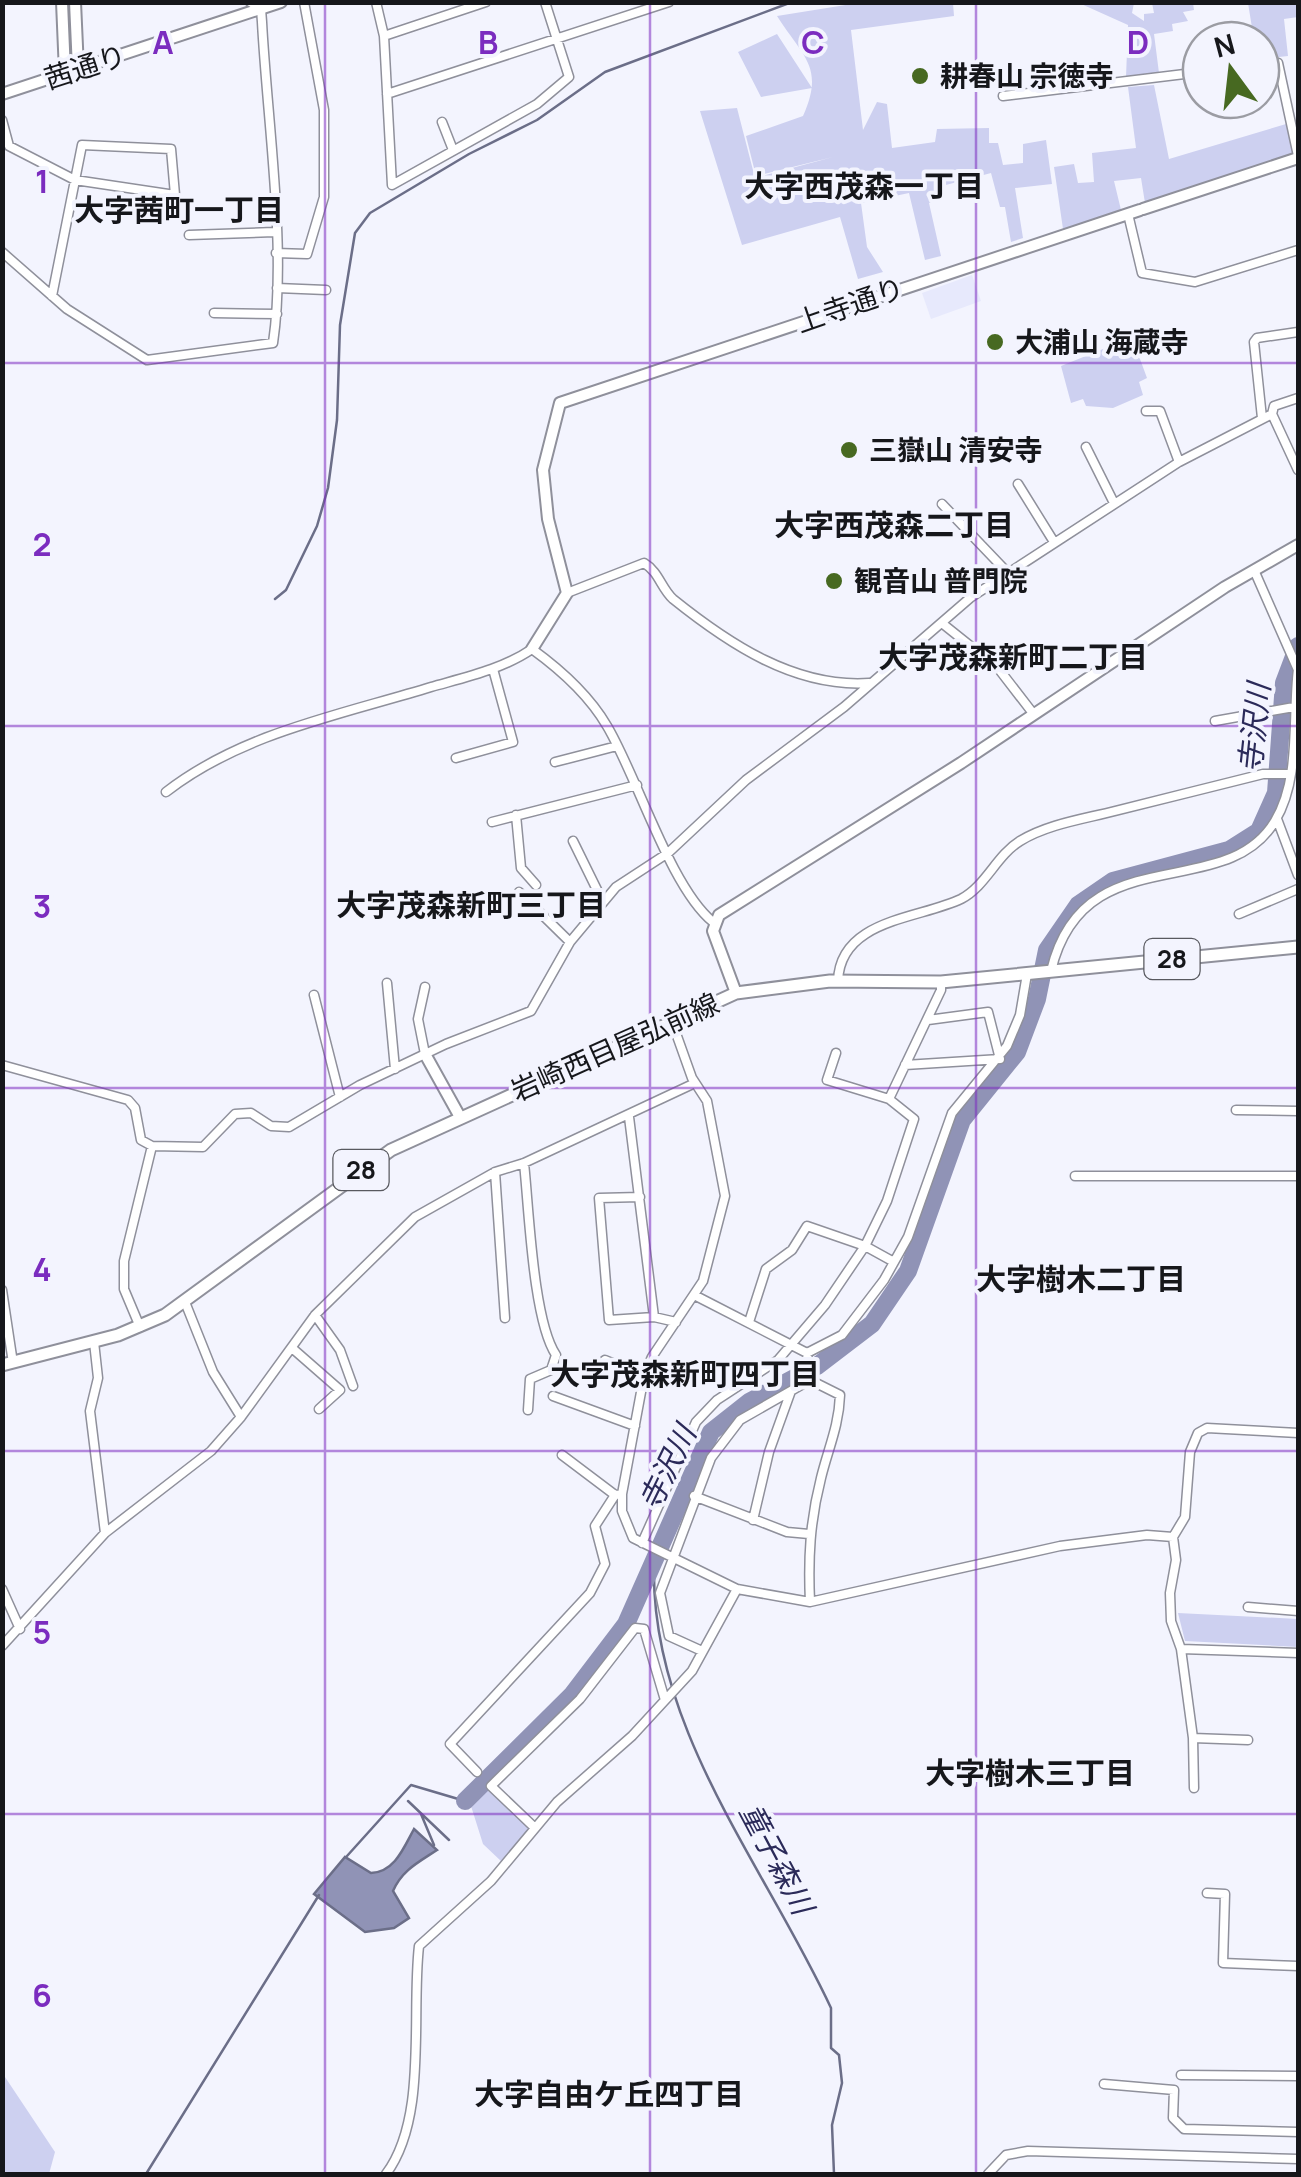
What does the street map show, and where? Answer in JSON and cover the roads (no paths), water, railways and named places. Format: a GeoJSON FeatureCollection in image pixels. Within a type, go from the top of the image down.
{"type":"FeatureCollection","features":[{"type":"Feature","properties":{"kind":"main road","name":"岩崎西目屋弘前線"},"geometry":{"type":"LineString","coordinates":[[8,1364],[140,1327],[186,1302],[342,1182],[391,1150],[736,993],[838,981],[941,982],[1298,946]]}},
{"type":"Feature","properties":{"kind":"street"},"geometry":{"type":"LineString","coordinates":[[62,2],[65,73]]}},
{"type":"Feature","properties":{"kind":"street"},"geometry":{"type":"LineString","coordinates":[[75,2],[78,69]]}},
{"type":"Feature","properties":{"kind":"street","name":"茜通り"},"geometry":{"type":"LineString","coordinates":[[2,94],[255,6],[281,2]]}},
{"type":"Feature","properties":{"kind":"street"},"geometry":{"type":"LineString","coordinates":[[276,252],[306,254],[324,196],[324,110],[304,2]]}},
{"type":"Feature","properties":{"kind":"street"},"geometry":{"type":"LineString","coordinates":[[376,2],[384,36],[392,185],[537,104],[569,77],[545,2]]}},
{"type":"Feature","properties":{"kind":"street"},"geometry":{"type":"LineString","coordinates":[[384,36],[486,2]]}},
{"type":"Feature","properties":{"kind":"street"},"geometry":{"type":"LineString","coordinates":[[387,94],[669,2]]}},
{"type":"Feature","properties":{"kind":"street"},"geometry":{"type":"LineString","coordinates":[[2,252],[52,296],[147,360],[273,343],[277,314],[276,252],[255,6]]}},
{"type":"Feature","properties":{"kind":"street"},"geometry":{"type":"LineString","coordinates":[[1003,96],[1181,74]]}},
{"type":"Feature","properties":{"kind":"street"},"geometry":{"type":"LineString","coordinates":[[1281,77],[1298,157]]}},
{"type":"Feature","properties":{"kind":"street"},"geometry":{"type":"LineString","coordinates":[[2,120],[9,146],[75,180],[175,195],[170,149],[82,145],[75,180],[52,296]]}},
{"type":"Feature","properties":{"kind":"street"},"geometry":{"type":"LineString","coordinates":[[442,122],[453,150]]}},
{"type":"Feature","properties":{"kind":"street"},"geometry":{"type":"LineString","coordinates":[[2,156],[9,146]]}},
{"type":"Feature","properties":{"kind":"street","name":"上寺通り"},"geometry":{"type":"LineString","coordinates":[[568,593],[548,519],[544,470],[560,403],[1298,157]]}},
{"type":"Feature","properties":{"kind":"street"},"geometry":{"type":"LineString","coordinates":[[1128,214],[1142,273],[1196,282],[1298,250]]}},
{"type":"Feature","properties":{"kind":"street"},"geometry":{"type":"LineString","coordinates":[[189,235],[274,232]]}},
{"type":"Feature","properties":{"kind":"street"},"geometry":{"type":"LineString","coordinates":[[276,288],[326,290]]}},
{"type":"Feature","properties":{"kind":"street"},"geometry":{"type":"LineString","coordinates":[[214,312],[277,314]]}},
{"type":"Feature","properties":{"kind":"street"},"geometry":{"type":"LineString","coordinates":[[1298,332],[1256,338],[1254,342],[1267,416],[1298,470]]}},
{"type":"Feature","properties":{"kind":"street"},"geometry":{"type":"LineString","coordinates":[[2,1065],[128,1100],[135,1108],[142,1140],[152,1146],[203,1148],[226,1120],[240,1113],[251,1112],[271,1126],[289,1127],[395,1068],[531,1011],[570,942],[616,888],[668,854],[746,780],[944,624],[970,598],[1179,462],[1267,416],[1274,406],[1298,398]]}},
{"type":"Feature","properties":{"kind":"street"},"geometry":{"type":"LineString","coordinates":[[1146,411],[1160,411],[1179,462]]}},
{"type":"Feature","properties":{"kind":"street"},"geometry":{"type":"LineString","coordinates":[[1086,448],[1114,503]]}},
{"type":"Feature","properties":{"kind":"street"},"geometry":{"type":"LineString","coordinates":[[1018,484],[1054,542]]}},
{"type":"Feature","properties":{"kind":"street"},"geometry":{"type":"LineString","coordinates":[[942,504],[1008,573]]}},
{"type":"Feature","properties":{"kind":"street"},"geometry":{"type":"LineString","coordinates":[[713,922],[961,763],[1032,712],[1298,545]]}},
{"type":"Feature","properties":{"kind":"street"},"geometry":{"type":"LineString","coordinates":[[166,792],[206,764],[263,738],[492,668],[532,649],[568,593],[644,563],[653,568],[668,595],[740,650],[793,669],[810,681],[871,683]]}},
{"type":"Feature","properties":{"kind":"street"},"geometry":{"type":"LineString","coordinates":[[1049,971],[1056,950],[1086,907],[1141,877],[1228,859],[1267,833],[1277,819],[1289,774],[1298,669],[1254,570]]}},
{"type":"Feature","properties":{"kind":"street"},"geometry":{"type":"LineString","coordinates":[[944,624],[998,668],[1032,712]]}},
{"type":"Feature","properties":{"kind":"street"},"geometry":{"type":"LineString","coordinates":[[532,649],[584,696],[618,746],[668,854],[713,922],[736,993]]}},
{"type":"Feature","properties":{"kind":"street"},"geometry":{"type":"LineString","coordinates":[[456,758],[514,742],[492,668]]}},
{"type":"Feature","properties":{"kind":"street"},"geometry":{"type":"LineString","coordinates":[[1214,721],[1294,706]]}},
{"type":"Feature","properties":{"kind":"street"},"geometry":{"type":"LineString","coordinates":[[555,762],[618,746]]}},
{"type":"Feature","properties":{"kind":"street"},"geometry":{"type":"LineString","coordinates":[[838,981],[845,955],[869,931],[886,920],[921,916],[972,893],[994,863],[1020,840],[1065,823],[1275,773],[1289,774]]}},
{"type":"Feature","properties":{"kind":"street"},"geometry":{"type":"LineString","coordinates":[[492,822],[637,785]]}},
{"type":"Feature","properties":{"kind":"street"},"geometry":{"type":"LineString","coordinates":[[516,816],[521,868],[536,885]]}},
{"type":"Feature","properties":{"kind":"street"},"geometry":{"type":"LineString","coordinates":[[1277,819],[1298,874]]}},
{"type":"Feature","properties":{"kind":"street"},"geometry":{"type":"LineString","coordinates":[[573,841],[603,902]]}},
{"type":"Feature","properties":{"kind":"street"},"geometry":{"type":"LineString","coordinates":[[1238,914],[1298,889]]}},
{"type":"Feature","properties":{"kind":"street"},"geometry":{"type":"LineString","coordinates":[[519,892],[570,942]]}},
{"type":"Feature","properties":{"kind":"street"},"geometry":{"type":"LineString","coordinates":[[807,1355],[842,1334],[894,1262],[908,1237],[952,1113],[1000,1059],[1020,1015],[1029,973]]}},
{"type":"Feature","properties":{"kind":"street"},"geometry":{"type":"LineString","coordinates":[[889,1099],[928,1020],[941,982]]}},
{"type":"Feature","properties":{"kind":"street"},"geometry":{"type":"LineString","coordinates":[[387,983],[395,1068]]}},
{"type":"Feature","properties":{"kind":"street"},"geometry":{"type":"LineString","coordinates":[[425,987],[418,1018],[425,1054],[460,1117]]}},
{"type":"Feature","properties":{"kind":"street"},"geometry":{"type":"LineString","coordinates":[[314,995],[340,1096]]}},
{"type":"Feature","properties":{"kind":"street"},"geometry":{"type":"LineString","coordinates":[[928,1020],[988,1012],[1000,1059]]}},
{"type":"Feature","properties":{"kind":"street"},"geometry":{"type":"LineString","coordinates":[[478,1772],[450,1744],[560,1630],[590,1593],[605,1564],[595,1526],[618,1495],[644,1376],[696,1296],[724,1196],[707,1101],[695,1083],[671,1020]]}},
{"type":"Feature","properties":{"kind":"street"},"geometry":{"type":"LineString","coordinates":[[645,1544],[696,1422],[717,1400],[778,1360],[826,1306],[865,1246],[888,1201],[914,1120],[889,1099],[827,1080],[836,1053]]}},
{"type":"Feature","properties":{"kind":"street"},"geometry":{"type":"LineString","coordinates":[[905,1065],[1000,1059]]}},
{"type":"Feature","properties":{"kind":"street"},"geometry":{"type":"LineString","coordinates":[[2,1646],[105,1532],[211,1451],[241,1417],[315,1315],[416,1216],[495,1172],[524,1164],[695,1083]]}},
{"type":"Feature","properties":{"kind":"street"},"geometry":{"type":"LineString","coordinates":[[1236,1110],[1298,1111]]}},
{"type":"Feature","properties":{"kind":"street"},"geometry":{"type":"LineString","coordinates":[[629,1116],[654,1317]]}},
{"type":"Feature","properties":{"kind":"street"},"geometry":{"type":"LineString","coordinates":[[140,1327],[124,1289],[124,1262],[152,1146]]}},
{"type":"Feature","properties":{"kind":"street"},"geometry":{"type":"LineString","coordinates":[[524,1164],[542,1316],[548,1342],[556,1355],[551,1370],[530,1379],[528,1410]]}},
{"type":"Feature","properties":{"kind":"street"},"geometry":{"type":"LineString","coordinates":[[495,1172],[505,1318]]}},
{"type":"Feature","properties":{"kind":"street"},"geometry":{"type":"LineString","coordinates":[[1074,1176],[1298,1176]]}},
{"type":"Feature","properties":{"kind":"street"},"geometry":{"type":"LineString","coordinates":[[640,1198],[599,1198],[609,1320],[654,1317],[676,1322]]}},
{"type":"Feature","properties":{"kind":"street"},"geometry":{"type":"LineString","coordinates":[[749,1322],[766,1269],[792,1250],[806,1226],[865,1246],[894,1262]]}},
{"type":"Feature","properties":{"kind":"street"},"geometry":{"type":"LineString","coordinates":[[2,1290],[8,1364]]}},
{"type":"Feature","properties":{"kind":"street"},"geometry":{"type":"LineString","coordinates":[[696,1296],[792,1343],[807,1355],[809,1378]]}},
{"type":"Feature","properties":{"kind":"street"},"geometry":{"type":"LineString","coordinates":[[186,1302],[213,1372],[241,1417]]}},
{"type":"Feature","properties":{"kind":"street"},"geometry":{"type":"LineString","coordinates":[[315,1315],[340,1350],[353,1386]]}},
{"type":"Feature","properties":{"kind":"street"},"geometry":{"type":"LineString","coordinates":[[94,1342],[98,1378],[90,1411],[105,1532]]}},
{"type":"Feature","properties":{"kind":"street"},"geometry":{"type":"LineString","coordinates":[[292,1348],[340,1390],[319,1409]]}},
{"type":"Feature","properties":{"kind":"street"},"geometry":{"type":"LineString","coordinates":[[593,1370],[605,1360],[644,1376]]}},
{"type":"Feature","properties":{"kind":"street"},"geometry":{"type":"LineString","coordinates":[[702,1651],[668,1636],[660,1593],[670,1555],[711,1458],[740,1420],[809,1378]]}},
{"type":"Feature","properties":{"kind":"street"},"geometry":{"type":"LineString","coordinates":[[809,1378],[840,1395],[839,1426],[822,1474],[809,1534],[810,1602]]}},
{"type":"Feature","properties":{"kind":"street"},"geometry":{"type":"LineString","coordinates":[[753,1520],[769,1452],[791,1391]]}},
{"type":"Feature","properties":{"kind":"street"},"geometry":{"type":"LineString","coordinates":[[553,1396],[634,1426]]}},
{"type":"Feature","properties":{"kind":"street"},"geometry":{"type":"LineString","coordinates":[[1194,1788],[1193,1738],[1182,1649],[1170,1622],[1176,1560],[1173,1538],[1185,1517],[1190,1452],[1198,1433],[1207,1428],[1298,1433]]}},
{"type":"Feature","properties":{"kind":"street"},"geometry":{"type":"LineString","coordinates":[[562,1455],[618,1495],[626,1524],[645,1544],[738,1589],[810,1602],[1060,1546],[1146,1535],[1173,1538]]}},
{"type":"Feature","properties":{"kind":"street"},"geometry":{"type":"LineString","coordinates":[[694,1496],[753,1520],[809,1534]]}},
{"type":"Feature","properties":{"kind":"street"},"geometry":{"type":"LineString","coordinates":[[2,1589],[20,1629]]}},
{"type":"Feature","properties":{"kind":"street"},"geometry":{"type":"LineString","coordinates":[[386,2174],[406,2140],[419,2010],[419,1946],[491,1881],[535,1828],[677,1687],[738,1589]]}},
{"type":"Feature","properties":{"kind":"street"},"geometry":{"type":"LineString","coordinates":[[1248,1607],[1298,1611]]}},
{"type":"Feature","properties":{"kind":"street"},"geometry":{"type":"LineString","coordinates":[[535,1828],[491,1786],[580,1699],[635,1628],[644,1629],[667,1698]]}},
{"type":"Feature","properties":{"kind":"street"},"geometry":{"type":"LineString","coordinates":[[1182,1649],[1298,1652]]}},
{"type":"Feature","properties":{"kind":"street"},"geometry":{"type":"LineString","coordinates":[[1193,1738],[1248,1740]]}},
{"type":"Feature","properties":{"kind":"street"},"geometry":{"type":"LineString","coordinates":[[1208,1893],[1225,1894],[1224,1963],[1298,1966]]}},
{"type":"Feature","properties":{"kind":"street"},"geometry":{"type":"LineString","coordinates":[[1181,2074],[1298,2076]]}},
{"type":"Feature","properties":{"kind":"street"},"geometry":{"type":"LineString","coordinates":[[1104,2084],[1174,2090],[1173,2118],[1184,2129],[1298,2132]]}},
{"type":"Feature","properties":{"kind":"street"},"geometry":{"type":"LineString","coordinates":[[988,2174],[1006,2155],[1028,2151],[1298,2159]]}},
{"type":"Feature","properties":{"kind":"waterway"},"geometry":{"type":"LineString","coordinates":[[275,599],[286,590],[317,526],[328,488],[337,420],[340,325],[355,233],[370,213],[469,154],[537,120],[605,72],[792,2]]}},
{"type":"Feature","properties":{"kind":"waterway","name":"寺沢川"},"geometry":{"type":"LineString","coordinates":[[465,1801],[572,1695],[626,1624],[711,1432],[749,1402],[817,1366],[872,1324],[908,1271],[962,1120],[1017,1052],[1037,999],[1047,950],[1078,905],[1113,881],[1229,850],[1259,831],[1276,793],[1284,683],[1298,646]]}},
{"type":"Feature","properties":{"kind":"waterway","name":"童子森川"},"geometry":{"type":"LineString","coordinates":[[654,1565],[658,1625],[671,1683],[691,1739],[716,1794],[831,2008],[831,2048],[839,2055],[842,2083],[832,2125],[834,2174]]}},
{"type":"Feature","properties":{"kind":"waterway","name":"寺沢川"},"geometry":{"type":"LineString","coordinates":[[347,1856],[411,1785],[465,1801]]}},
{"type":"Feature","properties":{"kind":"waterway"},"geometry":{"type":"LineString","coordinates":[[408,1801],[449,1840]]}},
{"type":"Feature","properties":{"kind":"waterway"},"geometry":{"type":"LineString","coordinates":[[421,1814],[434,1845]]}},
{"type":"Feature","properties":{"kind":"waterway","name":"寺沢川"},"geometry":{"type":"LineString","coordinates":[[146,2174],[319,1895]]}},
{"type":"Feature","properties":{"kind":"place","name":"耕春山 宗徳寺"},"geometry":{"type":"Point","coordinates":[920,76]}},
{"type":"Feature","properties":{"kind":"place","name":"大浦山 海蔵寺"},"geometry":{"type":"Point","coordinates":[995,342]}},
{"type":"Feature","properties":{"kind":"place","name":"三嶽山 清安寺"},"geometry":{"type":"Point","coordinates":[849,450]}},
{"type":"Feature","properties":{"kind":"place","name":"観音山 普門院"},"geometry":{"type":"Point","coordinates":[834,581]}},
{"type":"Feature","properties":{"kind":"district","name":"大字西茂森一丁目"},"geometry":{"type":"Point","coordinates":[864,187]}},
{"type":"Feature","properties":{"kind":"district","name":"大字茜町一丁目"},"geometry":{"type":"Point","coordinates":[179,211]}},
{"type":"Feature","properties":{"kind":"district","name":"大字西茂森二丁目"},"geometry":{"type":"Point","coordinates":[894,526]}},
{"type":"Feature","properties":{"kind":"district","name":"大字茂森新町二丁目"},"geometry":{"type":"Point","coordinates":[1013,658]}},
{"type":"Feature","properties":{"kind":"district","name":"大字茂森新町三丁目"},"geometry":{"type":"Point","coordinates":[471,906]}},
{"type":"Feature","properties":{"kind":"district","name":"大字樹木二丁目"},"geometry":{"type":"Point","coordinates":[1081,1280]}},
{"type":"Feature","properties":{"kind":"district","name":"大字茂森新町四丁目"},"geometry":{"type":"Point","coordinates":[685,1375]}},
{"type":"Feature","properties":{"kind":"district","name":"大字樹木三丁目"},"geometry":{"type":"Point","coordinates":[1030,1774]}},
{"type":"Feature","properties":{"kind":"district","name":"大字自由ケ丘四丁目"},"geometry":{"type":"Point","coordinates":[609,2095]}}]}
